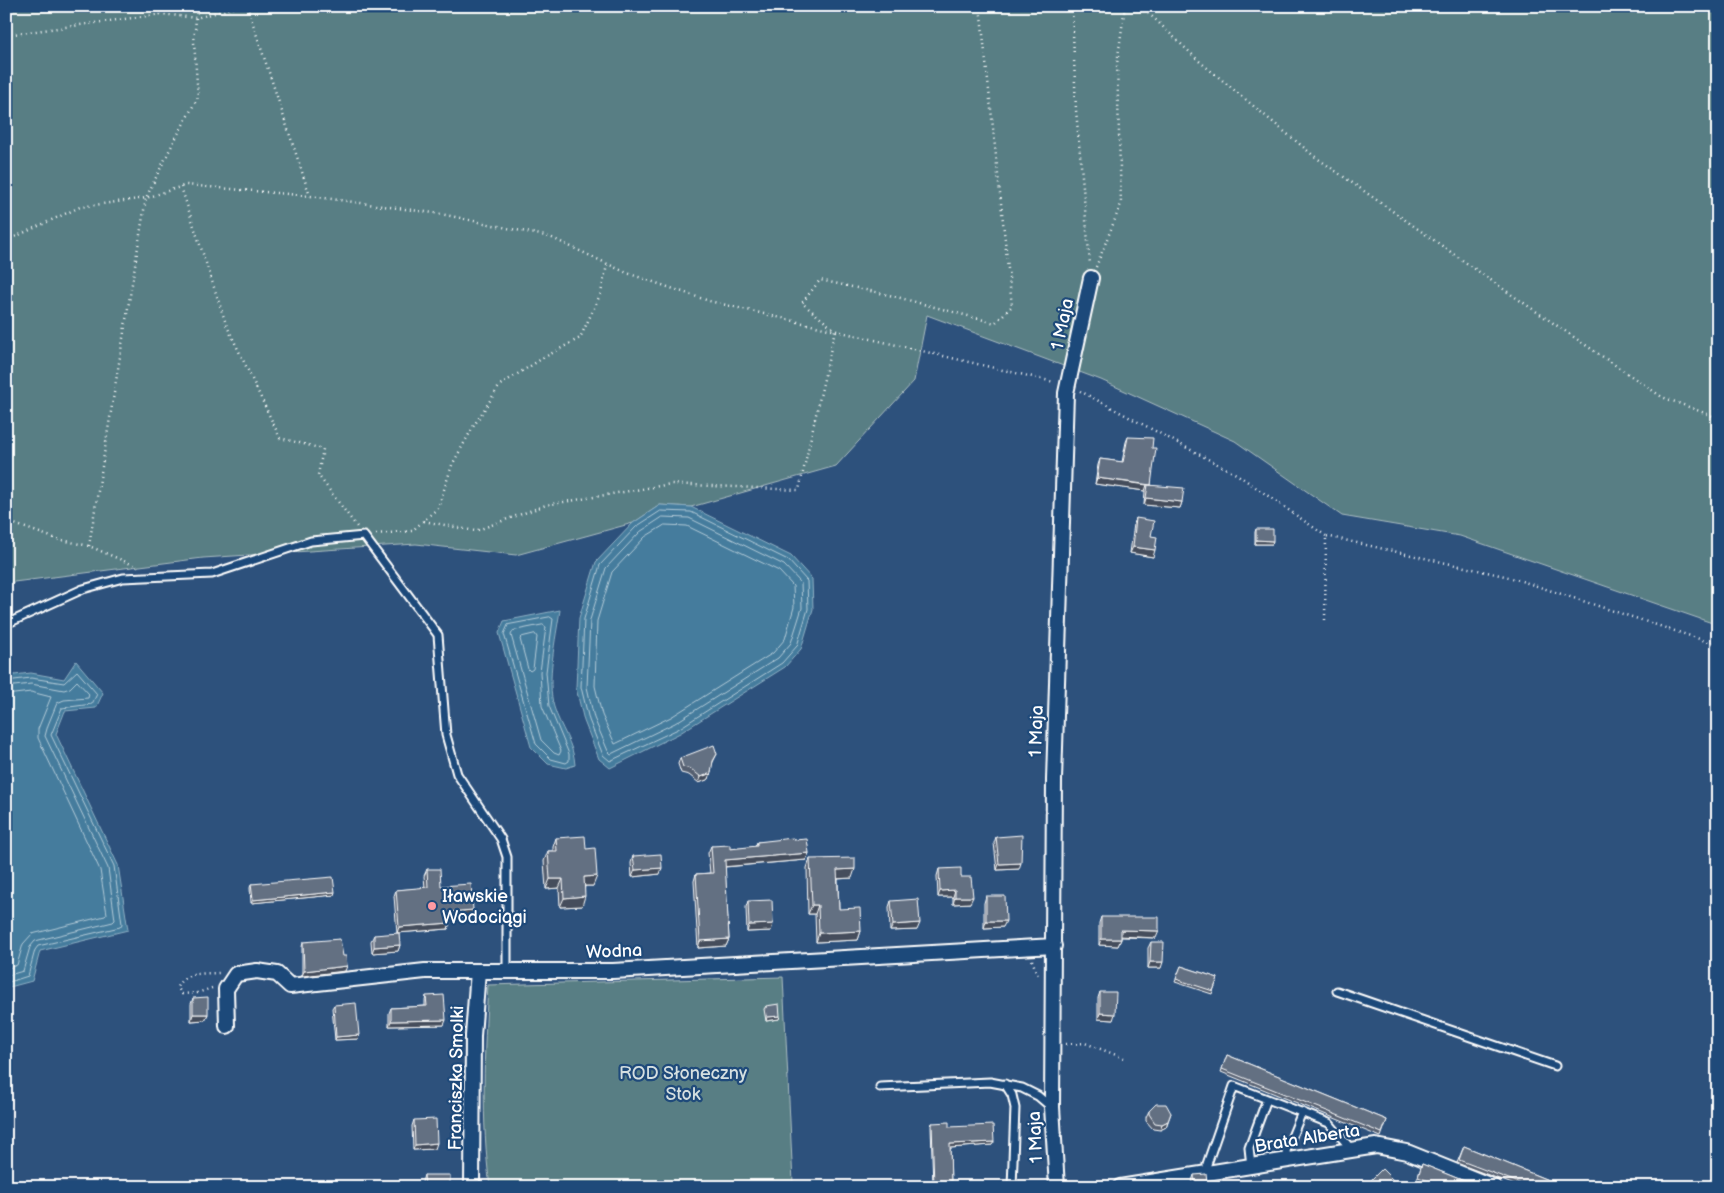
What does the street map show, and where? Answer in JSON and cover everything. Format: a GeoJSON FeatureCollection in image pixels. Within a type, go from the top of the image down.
{"type":"FeatureCollection","features":[{"type":"Feature","properties":{"kind":"street","name":"1 Maja"},"geometry":{"type":"LineString","coordinates":[[1057,1187],[1052,1107],[1054,780],[1066,403],[1068,385],[1091,278]]}},
{"type":"Feature","properties":{"kind":"street","name":"Wodna"},"geometry":{"type":"LineString","coordinates":[[235,976],[257,971],[277,974],[290,986],[425,972],[613,971],[1054,946]]}},
{"type":"Feature","properties":{"kind":"street","name":"Franciszka Smolki"},"geometry":{"type":"LineString","coordinates":[[472,1187],[473,1036],[478,971]]}},
{"type":"Feature","properties":{"kind":"street"},"geometry":{"type":"LineString","coordinates":[[227,1026],[226,989],[235,976]]}},
{"type":"Feature","properties":{"kind":"street","name":"Brata Alberta"},"geometry":{"type":"LineString","coordinates":[[1120,1187],[1376,1146],[1407,1152],[1494,1187]]}},
{"type":"Feature","properties":{"kind":"lane"},"geometry":{"type":"LineString","coordinates":[[6,624],[83,589],[123,578],[212,574],[310,541],[364,536],[438,635],[446,735],[457,774],[501,838],[507,857],[507,972]]}},
{"type":"Feature","properties":{"kind":"lane"},"geometry":{"type":"LineString","coordinates":[[1337,991],[1555,1066]]}},
{"type":"Feature","properties":{"kind":"lane"},"geometry":{"type":"LineString","coordinates":[[880,1087],[990,1082],[1022,1088],[1038,1096],[1052,1107]]}},
{"type":"Feature","properties":{"kind":"lane"},"geometry":{"type":"LineString","coordinates":[[1005,1084],[1012,1095],[1015,1108],[1012,1187]]}},
{"type":"Feature","properties":{"kind":"lane"},"geometry":{"type":"LineString","coordinates":[[1208,1173],[1207,1164],[1234,1086],[1329,1123],[1352,1150]]}},
{"type":"Feature","properties":{"kind":"lane"},"geometry":{"type":"LineString","coordinates":[[1250,1166],[1249,1148],[1267,1099]]}},
{"type":"Feature","properties":{"kind":"lane"},"geometry":{"type":"LineString","coordinates":[[1288,1160],[1286,1151],[1302,1112]]}},
{"type":"Feature","properties":{"kind":"path"},"geometry":{"type":"LineString","coordinates":[[89,546],[146,198],[198,98],[194,42],[198,6]]}},
{"type":"Feature","properties":{"kind":"path"},"geometry":{"type":"LineString","coordinates":[[6,35],[162,14],[196,18],[241,6]]}},
{"type":"Feature","properties":{"kind":"path"},"geometry":{"type":"LineString","coordinates":[[247,6],[310,196]]}},
{"type":"Feature","properties":{"kind":"path"},"geometry":{"type":"LineString","coordinates":[[835,330],[802,303],[820,280],[889,295],[994,323],[1012,306],[980,6]]}},
{"type":"Feature","properties":{"kind":"path"},"geometry":{"type":"LineString","coordinates":[[1072,6],[1076,110],[1091,278]]}},
{"type":"Feature","properties":{"kind":"path"},"geometry":{"type":"LineString","coordinates":[[1091,278],[1121,204],[1117,64],[1125,6]]}},
{"type":"Feature","properties":{"kind":"path"},"geometry":{"type":"LineString","coordinates":[[1140,6],[1199,61],[1330,167],[1512,295],[1662,397],[1718,418]]}},
{"type":"Feature","properties":{"kind":"path"},"geometry":{"type":"LineString","coordinates":[[6,241],[80,207],[146,198],[186,186],[310,196],[440,214],[550,237],[607,265],[709,301],[1068,385],[1238,475],[1326,536],[1509,577],[1718,645]]}},
{"type":"Feature","properties":{"kind":"path"},"geometry":{"type":"LineString","coordinates":[[181,187],[226,324],[280,438],[323,449],[318,475],[364,536],[412,531],[438,508],[452,465],[473,427],[500,385],[580,338],[601,292],[607,265]]}},
{"type":"Feature","properties":{"kind":"path"},"geometry":{"type":"LineString","coordinates":[[424,521],[475,531],[546,505],[671,484],[799,490],[835,330]]}},
{"type":"Feature","properties":{"kind":"path"},"geometry":{"type":"LineString","coordinates":[[6,521],[57,539],[89,546],[160,576]]}},
{"type":"Feature","properties":{"kind":"path"},"geometry":{"type":"LineString","coordinates":[[1325,620],[1326,536]]}},
{"type":"Feature","properties":{"kind":"path"},"geometry":{"type":"LineString","coordinates":[[1031,947],[1032,961],[1041,983]]}},
{"type":"Feature","properties":{"kind":"path"},"geometry":{"type":"LineString","coordinates":[[218,973],[235,976],[198,993],[182,994],[177,987],[181,980],[188,975],[218,973]]}},
{"type":"Feature","properties":{"kind":"path"},"geometry":{"type":"LineString","coordinates":[[1053,1044],[1085,1043],[1124,1058]]}},
{"type":"Feature","properties":{"kind":"green space"},"geometry":{"type":"Polygon","coordinates":[[[6,6],[1718,6],[1718,625],[1460,536],[1342,516],[1235,441],[1101,380],[927,315],[914,381],[836,466],[691,507],[660,505],[633,523],[516,555],[416,544],[203,558],[6,583],[6,6]]]}},
{"type":"Feature","properties":{"kind":"green space","name":"ROD Słoneczny Stok"},"geometry":{"type":"Polygon","coordinates":[[[783,977],[793,1183],[830,1183],[830,1187],[490,1187],[484,1111],[488,985],[783,977]]]}},
{"type":"Feature","properties":{"kind":"water"},"geometry":{"type":"Polygon","coordinates":[[[660,505],[691,507],[791,556],[812,579],[813,609],[801,649],[785,667],[680,733],[610,768],[599,759],[584,721],[576,688],[579,618],[596,562],[633,523],[660,505]]]}},
{"type":"Feature","properties":{"kind":"water"},"geometry":{"type":"Polygon","coordinates":[[[560,610],[552,659],[551,684],[554,707],[574,757],[575,765],[566,768],[548,764],[531,747],[499,633],[504,621],[560,610]]]}},
{"type":"Feature","properties":{"kind":"water"},"geometry":{"type":"Polygon","coordinates":[[[76,661],[103,693],[96,708],[65,711],[56,734],[118,865],[128,930],[40,951],[32,981],[6,988],[6,676],[31,673],[64,679],[76,661]]]}},
{"type":"Feature","properties":{"kind":"building"},"geometry":{"type":"Polygon","coordinates":[[[1128,437],[1153,438],[1152,448],[1156,448],[1151,485],[1097,478],[1100,459],[1123,462],[1128,437]]]}},
{"type":"Feature","properties":{"kind":"building"},"geometry":{"type":"Polygon","coordinates":[[[1148,485],[1184,488],[1182,502],[1146,498],[1148,485]]]}},
{"type":"Feature","properties":{"kind":"building"},"geometry":{"type":"Polygon","coordinates":[[[1136,518],[1154,521],[1151,536],[1157,537],[1155,550],[1133,547],[1136,518]]]}},
{"type":"Feature","properties":{"kind":"building"},"geometry":{"type":"Polygon","coordinates":[[[1256,529],[1273,529],[1273,541],[1256,540],[1256,529]]]}},
{"type":"Feature","properties":{"kind":"building"},"geometry":{"type":"Polygon","coordinates":[[[714,745],[717,754],[713,761],[711,773],[701,777],[691,769],[683,767],[680,758],[714,745]]]}},
{"type":"Feature","properties":{"kind":"building"},"geometry":{"type":"Polygon","coordinates":[[[1022,835],[1021,863],[999,864],[996,837],[1022,835]]]}},
{"type":"Feature","properties":{"kind":"building"},"geometry":{"type":"Polygon","coordinates":[[[585,836],[586,849],[595,848],[597,876],[584,877],[585,896],[564,898],[563,879],[550,879],[548,851],[557,851],[556,838],[585,836]]]}},
{"type":"Feature","properties":{"kind":"building"},"geometry":{"type":"Polygon","coordinates":[[[793,838],[794,840],[807,839],[809,853],[725,860],[729,939],[700,941],[696,874],[713,873],[711,846],[730,845],[730,849],[757,846],[757,842],[793,838]]]}},
{"type":"Feature","properties":{"kind":"building"},"geometry":{"type":"Polygon","coordinates":[[[661,854],[662,868],[635,870],[633,856],[661,854]]]}},
{"type":"Feature","properties":{"kind":"building"},"geometry":{"type":"Polygon","coordinates":[[[855,858],[855,869],[837,870],[839,909],[860,908],[861,931],[819,933],[818,905],[812,905],[810,859],[855,858]]]}},
{"type":"Feature","properties":{"kind":"building"},"geometry":{"type":"Polygon","coordinates":[[[961,868],[961,877],[971,877],[973,897],[955,897],[955,890],[940,891],[939,869],[961,868]]]}},
{"type":"Feature","properties":{"kind":"building","name":"Iławskie Wodociągi"},"geometry":{"type":"Polygon","coordinates":[[[427,869],[440,869],[441,886],[471,884],[473,910],[450,912],[450,923],[399,927],[396,890],[428,887],[427,869]]]}},
{"type":"Feature","properties":{"kind":"building"},"geometry":{"type":"Polygon","coordinates":[[[333,877],[335,892],[253,900],[251,884],[333,877]]]}},
{"type":"Feature","properties":{"kind":"building"},"geometry":{"type":"Polygon","coordinates":[[[986,896],[1005,896],[1006,921],[986,921],[986,896]]]}},
{"type":"Feature","properties":{"kind":"building"},"geometry":{"type":"Polygon","coordinates":[[[918,899],[920,923],[893,925],[891,901],[918,899]]]}},
{"type":"Feature","properties":{"kind":"building"},"geometry":{"type":"Polygon","coordinates":[[[772,900],[773,924],[749,925],[748,901],[772,900]]]}},
{"type":"Feature","properties":{"kind":"building"},"geometry":{"type":"Polygon","coordinates":[[[1101,917],[1159,917],[1159,931],[1121,930],[1121,939],[1101,939],[1101,917]]]}},
{"type":"Feature","properties":{"kind":"building"},"geometry":{"type":"Polygon","coordinates":[[[399,933],[400,945],[374,947],[374,935],[399,933]]]}},
{"type":"Feature","properties":{"kind":"building"},"geometry":{"type":"Polygon","coordinates":[[[340,939],[343,956],[346,956],[347,966],[304,971],[303,942],[340,939]]]}},
{"type":"Feature","properties":{"kind":"building"},"geometry":{"type":"Polygon","coordinates":[[[1151,942],[1164,942],[1163,962],[1150,962],[1151,942]]]}},
{"type":"Feature","properties":{"kind":"building"},"geometry":{"type":"Polygon","coordinates":[[[1181,966],[1218,978],[1213,991],[1176,979],[1181,966]]]}},
{"type":"Feature","properties":{"kind":"building"},"geometry":{"type":"Polygon","coordinates":[[[1100,992],[1116,992],[1115,1014],[1100,1013],[1100,992]]]}},
{"type":"Feature","properties":{"kind":"building"},"geometry":{"type":"Polygon","coordinates":[[[444,995],[446,1020],[391,1021],[391,1008],[427,1006],[426,996],[444,995]]]}},
{"type":"Feature","properties":{"kind":"building"},"geometry":{"type":"Polygon","coordinates":[[[208,997],[208,1014],[193,1014],[193,998],[208,997]]]}},
{"type":"Feature","properties":{"kind":"building"},"geometry":{"type":"Polygon","coordinates":[[[356,1003],[359,1035],[336,1037],[334,1005],[356,1003]]]}},
{"type":"Feature","properties":{"kind":"building"},"geometry":{"type":"Polygon","coordinates":[[[779,1004],[780,1016],[767,1017],[766,1006],[779,1004]]]}},
{"type":"Feature","properties":{"kind":"building"},"geometry":{"type":"Polygon","coordinates":[[[1227,1055],[1387,1120],[1382,1133],[1222,1069],[1227,1055]]]}},
{"type":"Feature","properties":{"kind":"building"},"geometry":{"type":"Polygon","coordinates":[[[1156,1104],[1166,1104],[1171,1113],[1168,1121],[1162,1124],[1155,1123],[1149,1114],[1149,1111],[1156,1104]]]}},
{"type":"Feature","properties":{"kind":"building"},"geometry":{"type":"Polygon","coordinates":[[[436,1119],[437,1143],[415,1145],[414,1120],[436,1119]]]}},
{"type":"Feature","properties":{"kind":"building"},"geometry":{"type":"Polygon","coordinates":[[[949,1122],[949,1127],[993,1125],[994,1142],[950,1144],[951,1187],[934,1187],[932,1123],[949,1122]]]}},
{"type":"Feature","properties":{"kind":"building"},"geometry":{"type":"Polygon","coordinates":[[[1464,1146],[1565,1187],[1527,1187],[1459,1160],[1464,1146]]]}},
{"type":"Feature","properties":{"kind":"building"},"geometry":{"type":"Polygon","coordinates":[[[1422,1164],[1479,1187],[1445,1187],[1418,1177],[1422,1164]]]}},
{"type":"Feature","properties":{"kind":"building"},"geometry":{"type":"Polygon","coordinates":[[[1382,1169],[1398,1185],[1396,1187],[1364,1187],[1382,1169]]]}},
{"type":"Feature","properties":{"kind":"building"},"geometry":{"type":"Polygon","coordinates":[[[1206,1174],[1207,1183],[1214,1183],[1215,1187],[1195,1187],[1194,1175],[1206,1174]]]}},
{"type":"Feature","properties":{"kind":"building"},"geometry":{"type":"Polygon","coordinates":[[[424,1175],[450,1175],[450,1187],[425,1187],[424,1175]]]}},
{"type":"Feature","properties":{"kind":"place","name":"Iławskie Wodociągi"},"geometry":{"type":"Point","coordinates":[432,906]}}]}
